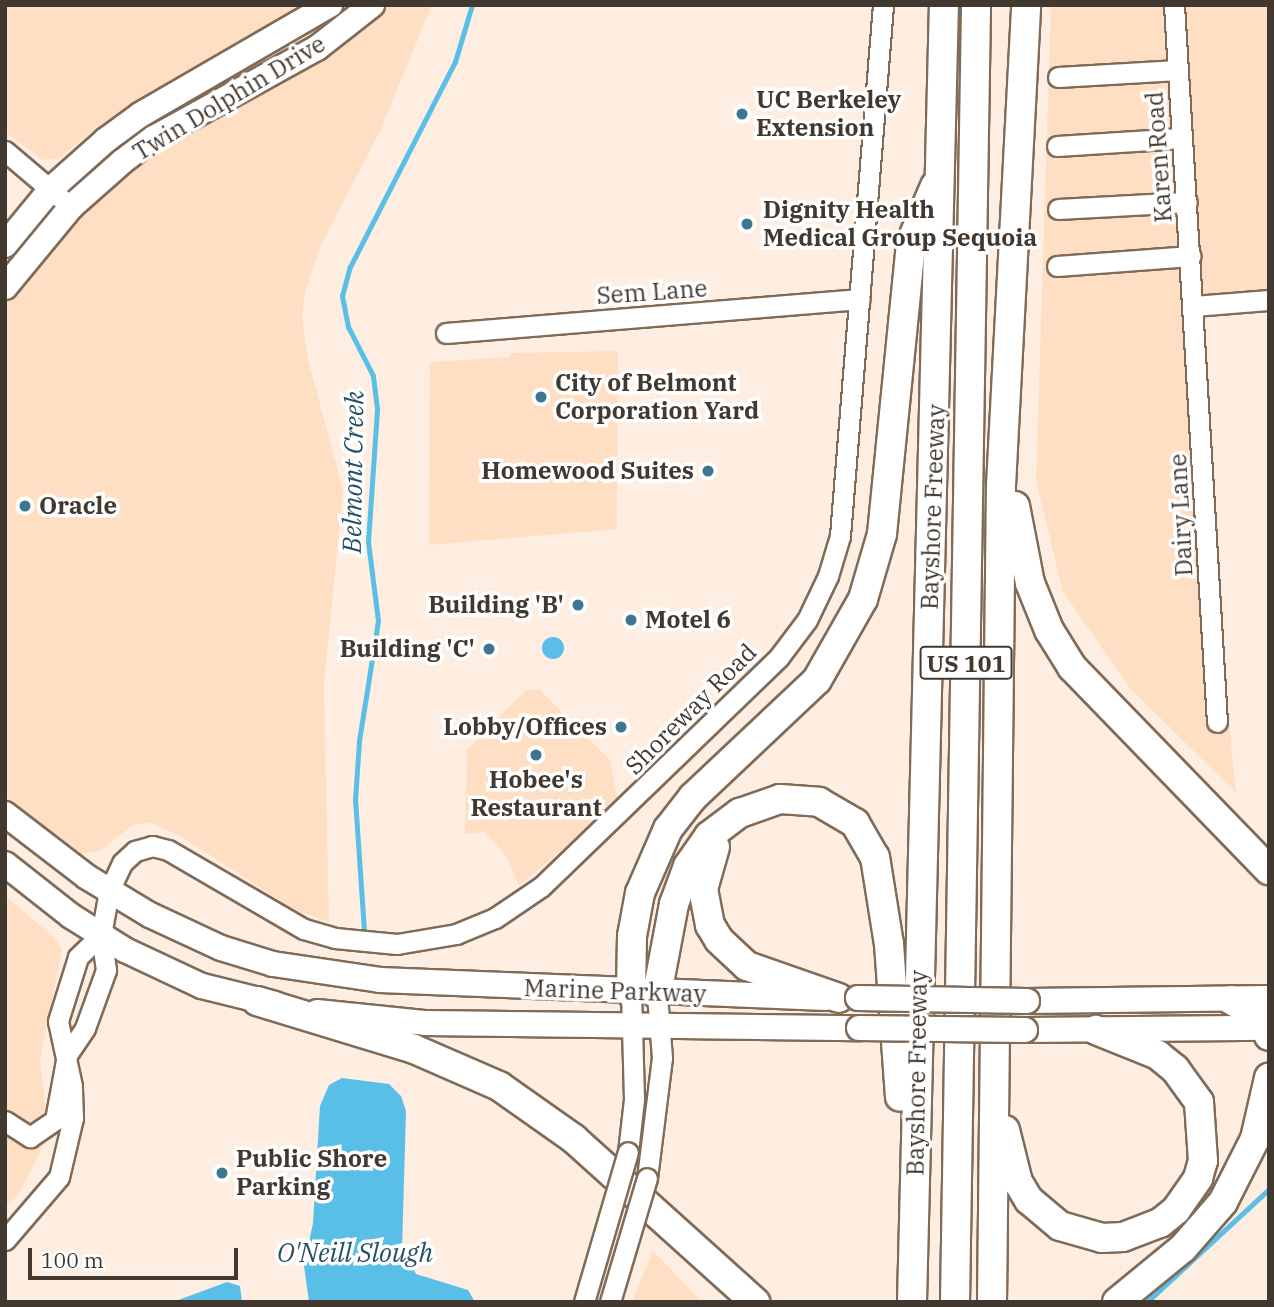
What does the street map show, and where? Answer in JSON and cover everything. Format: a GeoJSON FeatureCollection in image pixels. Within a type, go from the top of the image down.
{"type":"FeatureCollection","features":[{"type":"Feature","properties":{"kind":"highway","name":"Bayshore Freeway"},"geometry":{"type":"LineString","coordinates":[[912,1302],[944,5]]}},
{"type":"Feature","properties":{"kind":"highway","name":"Bayshore Freeway"},"geometry":{"type":"LineString","coordinates":[[955,1302],[976,5]]}},
{"type":"Feature","properties":{"kind":"highway"},"geometry":{"type":"LineString","coordinates":[[992,1302],[1001,486],[1026,33],[1025,5]]}},
{"type":"Feature","properties":{"kind":"highway"},"geometry":{"type":"LineString","coordinates":[[644,994],[632,936],[640,894],[668,829],[693,797],[817,680],[863,599],[882,534],[911,242],[942,170]]}},
{"type":"Feature","properties":{"kind":"highway"},"geometry":{"type":"LineString","coordinates":[[1006,430],[1023,559],[1060,649],[1103,703],[1269,870]]}},
{"type":"Feature","properties":{"kind":"highway"},"geometry":{"type":"LineString","coordinates":[[644,994],[688,866],[709,836],[751,808],[780,799],[819,802],[855,823],[875,857],[893,994],[912,1302]]}},
{"type":"Feature","properties":{"kind":"highway"},"geometry":{"type":"LineString","coordinates":[[751,808],[731,825],[709,857],[702,889],[710,925],[732,954],[747,966],[849,998]]}},
{"type":"Feature","properties":{"kind":"highway"},"geometry":{"type":"LineString","coordinates":[[1231,1000],[1254,1010],[1268,1028],[1269,1036]]}},
{"type":"Feature","properties":{"kind":"highway"},"geometry":{"type":"LineString","coordinates":[[257,1001],[414,1049],[499,1086],[574,1139],[755,1302]]}},
{"type":"Feature","properties":{"kind":"highway"},"geometry":{"type":"LineString","coordinates":[[996,1069],[1011,1161],[1029,1200],[1052,1220],[1080,1234],[1102,1238],[1142,1232],[1176,1210],[1198,1178],[1204,1122],[1199,1102],[1175,1069],[1158,1055],[1096,1030]]}},
{"type":"Feature","properties":{"kind":"highway"},"geometry":{"type":"LineString","coordinates":[[1117,1302],[1183,1248],[1223,1202],[1255,1139],[1269,1078]]}},
{"type":"Feature","properties":{"kind":"main road","name":"Twin Dolphin Drive"},"geometry":{"type":"LineString","coordinates":[[5,245],[51,189],[140,115],[330,5]]}},
{"type":"Feature","properties":{"kind":"main road","name":"Twin Dolphin Drive"},"geometry":{"type":"LineString","coordinates":[[5,287],[71,207],[154,138],[317,48],[372,5]]}},
{"type":"Feature","properties":{"kind":"main road","name":"Marine Parkway"},"geometry":{"type":"LineString","coordinates":[[5,814],[109,891],[195,937],[298,970],[380,980],[644,994],[1027,1001],[1269,998]]}},
{"type":"Feature","properties":{"kind":"main road","name":"Marine Parkway"},"geometry":{"type":"LineString","coordinates":[[5,864],[101,935],[177,975],[257,1001],[426,1023],[1025,1030],[1268,1028]]}},
{"type":"Feature","properties":{"kind":"street","name":"Shoreway Road"},"geometry":{"type":"LineString","coordinates":[[101,935],[109,891],[127,857],[144,848],[160,847],[304,929],[377,945],[456,934],[530,896],[748,691],[807,620],[828,576],[840,536],[883,5]]}},
{"type":"Feature","properties":{"kind":"street","name":"Karen Road"},"geometry":{"type":"LineString","coordinates":[[1174,5],[1194,306]]}},
{"type":"Feature","properties":{"kind":"street"},"geometry":{"type":"LineString","coordinates":[[1058,77],[1178,70]]}},
{"type":"Feature","properties":{"kind":"street"},"geometry":{"type":"LineString","coordinates":[[1058,146],[1182,138]]}},
{"type":"Feature","properties":{"kind":"street"},"geometry":{"type":"LineString","coordinates":[[5,151],[71,207]]}},
{"type":"Feature","properties":{"kind":"street"},"geometry":{"type":"LineString","coordinates":[[1058,209],[1187,202]]}},
{"type":"Feature","properties":{"kind":"street"},"geometry":{"type":"LineString","coordinates":[[1057,266],[1191,256]]}},
{"type":"Feature","properties":{"kind":"street","name":"Sem Lane"},"geometry":{"type":"LineString","coordinates":[[446,333],[860,299]]}},
{"type":"Feature","properties":{"kind":"street"},"geometry":{"type":"LineString","coordinates":[[1194,306],[1269,300]]}},
{"type":"Feature","properties":{"kind":"street","name":"Dairy Lane"},"geometry":{"type":"LineString","coordinates":[[1194,306],[1217,722]]}},
{"type":"Feature","properties":{"kind":"street"},"geometry":{"type":"LineString","coordinates":[[5,1121],[30,1137],[55,1120],[67,1055],[85,1028],[106,970],[101,935]]}},
{"type":"Feature","properties":{"kind":"street"},"geometry":{"type":"LineString","coordinates":[[5,1240],[59,1177],[73,1118],[67,1055],[58,1021],[78,957],[101,935]]}},
{"type":"Feature","properties":{"kind":"street"},"geometry":{"type":"LineString","coordinates":[[584,1302],[628,1152],[635,1024],[644,994]]}},
{"type":"Feature","properties":{"kind":"street"},"geometry":{"type":"LineString","coordinates":[[610,1302],[647,1178],[659,1098],[661,1024],[644,994]]}},
{"type":"Feature","properties":{"kind":"shaded area"},"geometry":{"type":"Polygon","coordinates":[[[5,5],[305,5],[174,88],[99,126],[58,159],[43,160],[5,132],[5,5]]]}},
{"type":"Feature","properties":{"kind":"shaded area"},"geometry":{"type":"Polygon","coordinates":[[[381,5],[432,5],[381,129],[320,247],[305,292],[302,318],[308,360],[343,489],[324,686],[329,922],[293,909],[180,836],[151,823],[133,825],[100,851],[81,854],[5,797],[5,298],[129,164],[381,5]]]}},
{"type":"Feature","properties":{"kind":"shaded area"},"geometry":{"type":"Polygon","coordinates":[[[1051,5],[1269,5],[1269,304],[1189,313],[1236,793],[1129,687],[1063,592],[1036,481],[1051,5]]]}},
{"type":"Feature","properties":{"kind":"shaded area"},"geometry":{"type":"Polygon","coordinates":[[[618,351],[617,529],[429,545],[430,362],[510,357],[510,353],[618,351]]]}},
{"type":"Feature","properties":{"kind":"shaded area"},"geometry":{"type":"Polygon","coordinates":[[[539,689],[610,760],[618,801],[519,886],[507,857],[485,832],[465,834],[467,750],[525,691],[539,689]]]}},
{"type":"Feature","properties":{"kind":"shaded area"},"geometry":{"type":"Polygon","coordinates":[[[5,896],[55,938],[62,950],[40,1061],[49,1134],[20,1192],[5,1206],[5,896]]]}},
{"type":"Feature","properties":{"kind":"shaded area"},"geometry":{"type":"Polygon","coordinates":[[[653,1251],[702,1302],[632,1302],[653,1251]]]}},
{"type":"Feature","properties":{"kind":"water"},"geometry":{"type":"Polygon","coordinates":[[[549,637],[557,637],[564,644],[564,652],[557,659],[549,659],[542,652],[542,644],[549,637]]]}},
{"type":"Feature","properties":{"kind":"water","name":"O'Neill Slough"},"geometry":{"type":"Polygon","coordinates":[[[342,1078],[389,1084],[401,1096],[406,1111],[402,1250],[416,1274],[468,1290],[475,1302],[309,1302],[304,1266],[313,1223],[320,1106],[329,1085],[342,1078]]]}},
{"type":"Feature","properties":{"kind":"water","name":"O'Neill Slough"},"geometry":{"type":"Polygon","coordinates":[[[227,1282],[240,1286],[242,1302],[173,1302],[227,1282]]]}},
{"type":"Feature","properties":{"kind":"waterway","name":"Belmont Creek"},"geometry":{"type":"LineString","coordinates":[[364,931],[355,800],[359,741],[378,621],[368,542],[377,409],[373,376],[348,327],[342,296],[350,267],[455,62],[472,5]]}},
{"type":"Feature","properties":{"kind":"waterway"},"geometry":{"type":"LineString","coordinates":[[1147,1302],[1269,1189]]}},
{"type":"Feature","properties":{"kind":"place","name":"UC Berkeley Extension"},"geometry":{"type":"Point","coordinates":[742,114]}},
{"type":"Feature","properties":{"kind":"place","name":"Dignity Health Medical Group Sequoia"},"geometry":{"type":"Point","coordinates":[747,224]}},
{"type":"Feature","properties":{"kind":"place","name":"City of Belmont Corporation Yard"},"geometry":{"type":"Point","coordinates":[541,397]}},
{"type":"Feature","properties":{"kind":"place","name":"Homewood Suites"},"geometry":{"type":"Point","coordinates":[708,471]}},
{"type":"Feature","properties":{"kind":"place","name":"Oracle"},"geometry":{"type":"Point","coordinates":[25,506]}},
{"type":"Feature","properties":{"kind":"place","name":"Building 'B'"},"geometry":{"type":"Point","coordinates":[578,605]}},
{"type":"Feature","properties":{"kind":"place","name":"Motel 6"},"geometry":{"type":"Point","coordinates":[631,620]}},
{"type":"Feature","properties":{"kind":"place","name":"Building 'C'"},"geometry":{"type":"Point","coordinates":[489,649]}},
{"type":"Feature","properties":{"kind":"place","name":"Lobby/Offices"},"geometry":{"type":"Point","coordinates":[621,727]}},
{"type":"Feature","properties":{"kind":"place","name":"Hobee's Restaurant"},"geometry":{"type":"Point","coordinates":[536,755]}},
{"type":"Feature","properties":{"kind":"place","name":"Public Shore Parking"},"geometry":{"type":"Point","coordinates":[222,1173]}}]}
